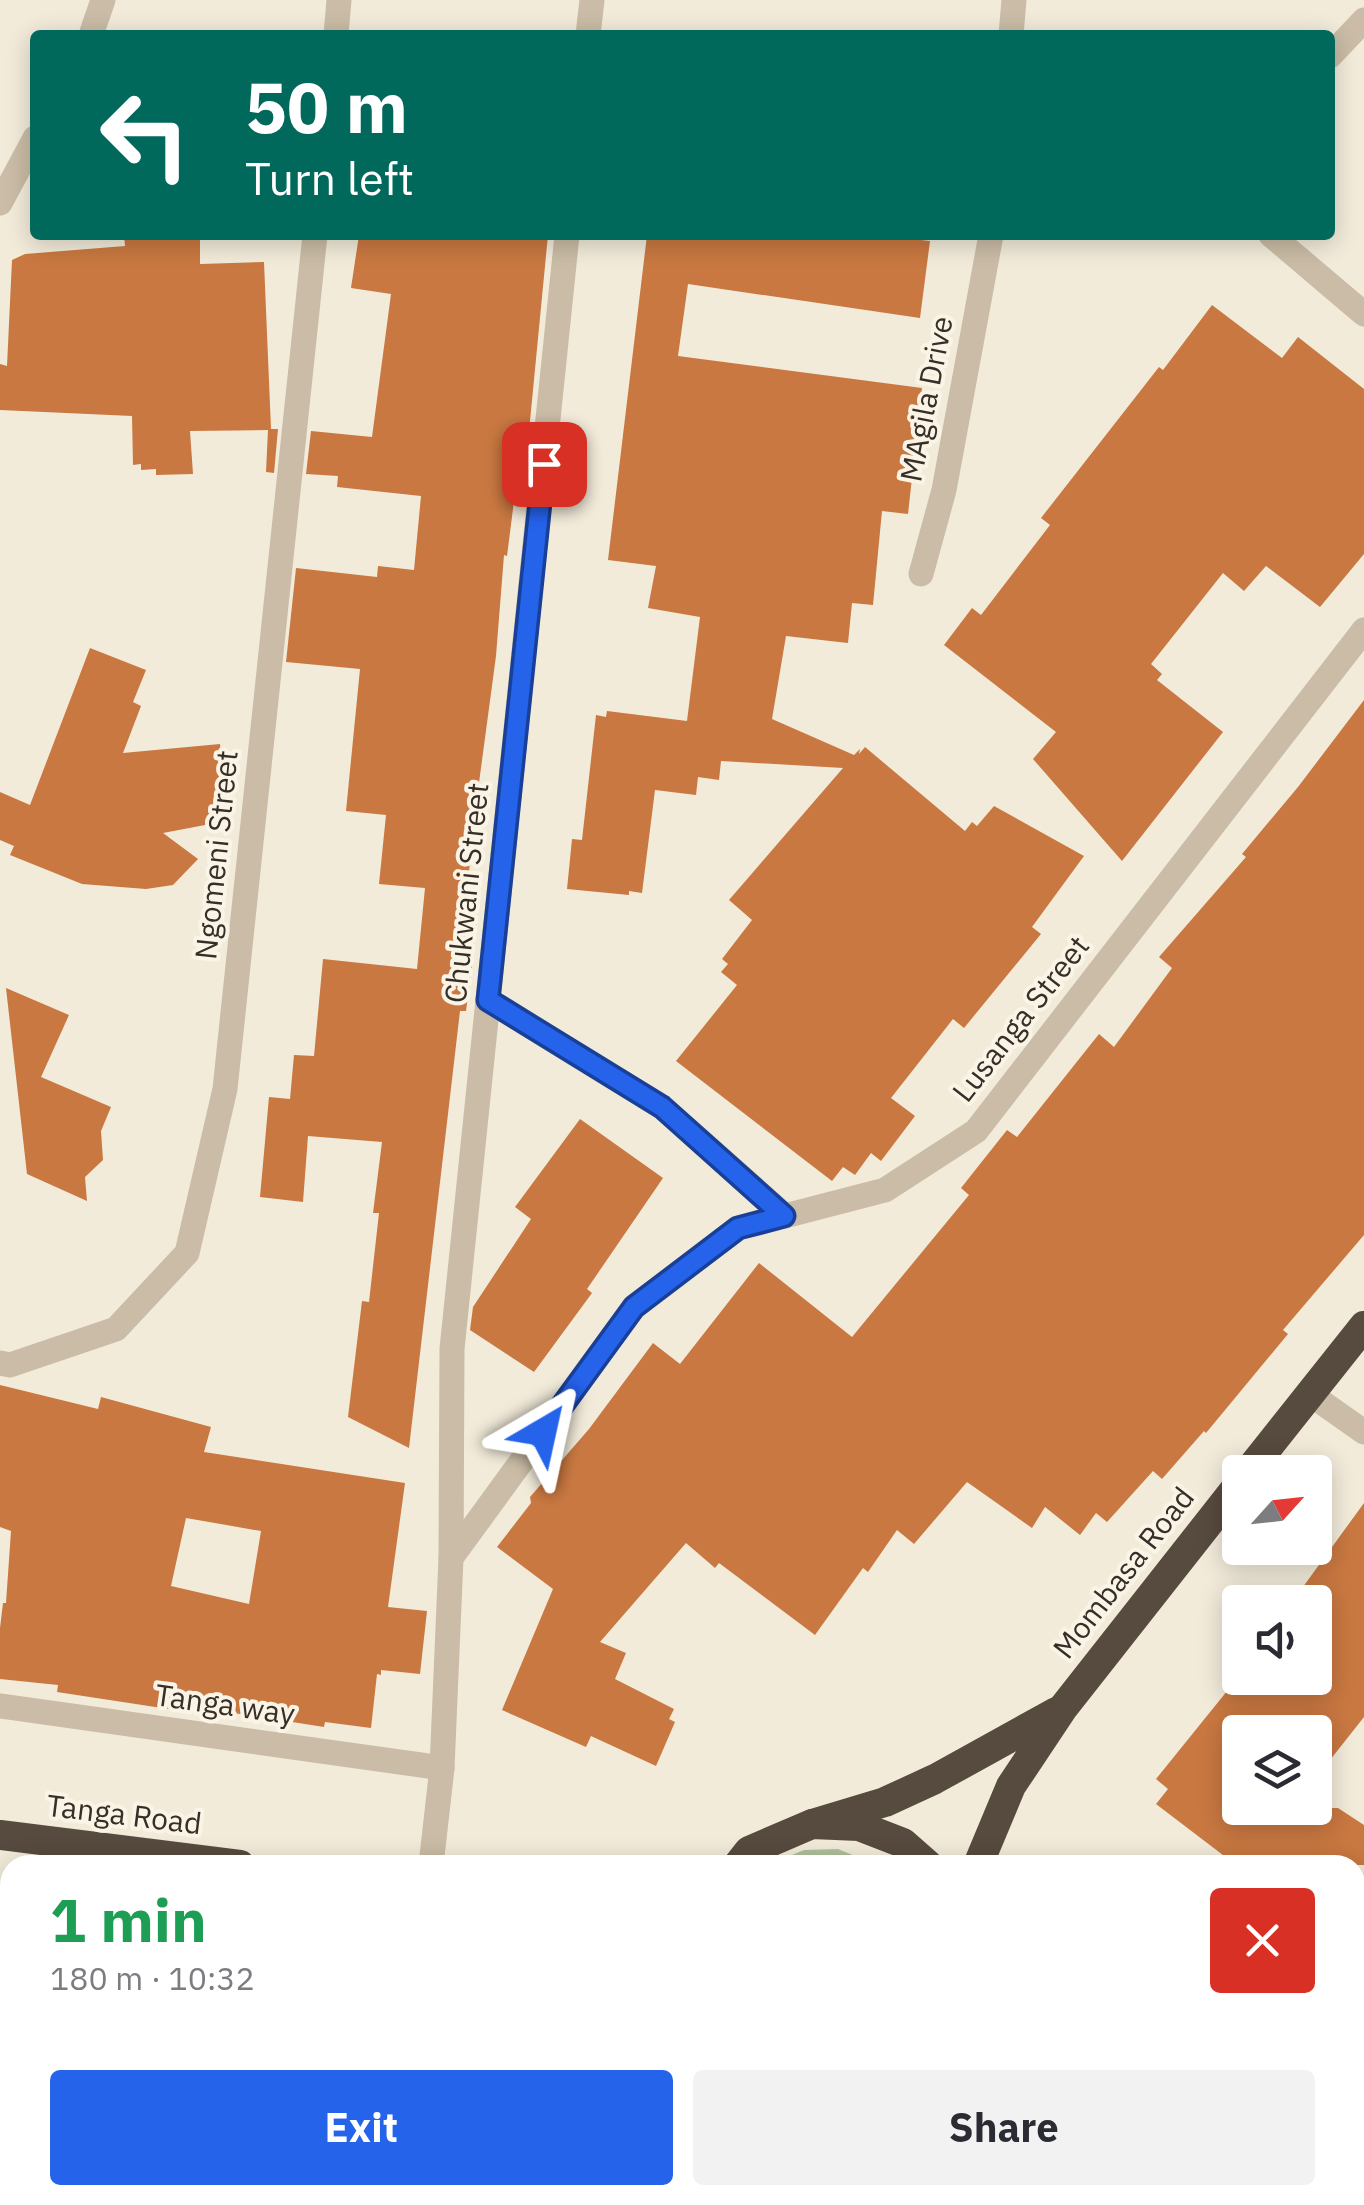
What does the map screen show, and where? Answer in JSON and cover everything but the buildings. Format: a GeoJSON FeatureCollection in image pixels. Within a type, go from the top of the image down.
{"type":"FeatureCollection","features":[{"type":"Feature","properties":{"kind":"highway"},"geometry":{"type":"LineString","coordinates":[[1262,1455],[1364,1326]]}},
{"type":"Feature","properties":{"kind":"highway","name":"Mombasa Road"},"geometry":{"type":"LineString","coordinates":[[982,1855],[1011,1786],[1063,1708],[1222,1506]]}},
{"type":"Feature","properties":{"kind":"highway","name":"Mombasa Road"},"geometry":{"type":"LineString","coordinates":[[750,1855],[812,1824],[885,1802],[935,1779],[1063,1708]]}},
{"type":"Feature","properties":{"kind":"highway"},"geometry":{"type":"LineString","coordinates":[[812,1824],[859,1826],[902,1843],[916,1855]]}},
{"type":"Feature","properties":{"kind":"highway","name":"Tanga Road"},"geometry":{"type":"LineString","coordinates":[[0,1835],[135,1855]]}},
{"type":"Feature","properties":{"kind":"street"},"geometry":{"type":"LineString","coordinates":[[92,30],[103,0]]}},
{"type":"Feature","properties":{"kind":"street"},"geometry":{"type":"LineString","coordinates":[[336,30],[339,0]]}},
{"type":"Feature","properties":{"kind":"street"},"geometry":{"type":"LineString","coordinates":[[589,30],[592,0]]}},
{"type":"Feature","properties":{"kind":"street"},"geometry":{"type":"LineString","coordinates":[[1012,30],[1014,0]]}},
{"type":"Feature","properties":{"kind":"street"},"geometry":{"type":"LineString","coordinates":[[1335,51],[1364,20]]}},
{"type":"Feature","properties":{"kind":"street"},"geometry":{"type":"LineString","coordinates":[[0,203],[30,147]]}},
{"type":"Feature","properties":{"kind":"street","name":"Ngomeni Street"},"geometry":{"type":"LineString","coordinates":[[0,1363],[10,1365],[116,1329],[187,1253],[224,1089],[313,240]]}},
{"type":"Feature","properties":{"kind":"street","name":"Chukwani Street"},"geometry":{"type":"LineString","coordinates":[[433,1855],[442,1768],[451,1558],[452,1349],[567,240]]}},
{"type":"Feature","properties":{"kind":"street","name":"MAgila Drive"},"geometry":{"type":"LineString","coordinates":[[921,574],[944,490],[989,240]]}},
{"type":"Feature","properties":{"kind":"street"},"geometry":{"type":"LineString","coordinates":[[1277,240],[1364,314]]}},
{"type":"Feature","properties":{"kind":"street","name":"Lusanga Street"},"geometry":{"type":"LineString","coordinates":[[451,1558],[634,1307],[738,1228],[885,1190],[976,1131],[1364,630]]}},
{"type":"Feature","properties":{"kind":"street"},"geometry":{"type":"LineString","coordinates":[[488,1000],[662,1107],[784,1216]]}},
{"type":"Feature","properties":{"kind":"street"},"geometry":{"type":"LineString","coordinates":[[1310,1394],[1364,1432]]}},
{"type":"Feature","properties":{"kind":"street","name":"Tanga way"},"geometry":{"type":"LineString","coordinates":[[0,1706],[442,1768]]}},
{"type":"Feature","properties":{"kind":"green space"},"geometry":{"type":"Polygon","coordinates":[[[838,1849],[853,1855],[792,1855],[804,1850],[838,1849]]]}},
{"type":"Feature","properties":{"kind":"route"},"geometry":{"type":"LineString","coordinates":[[543,1432],[634,1307],[738,1228],[784,1216],[662,1107],[488,1000],[544,464]]}}]}
